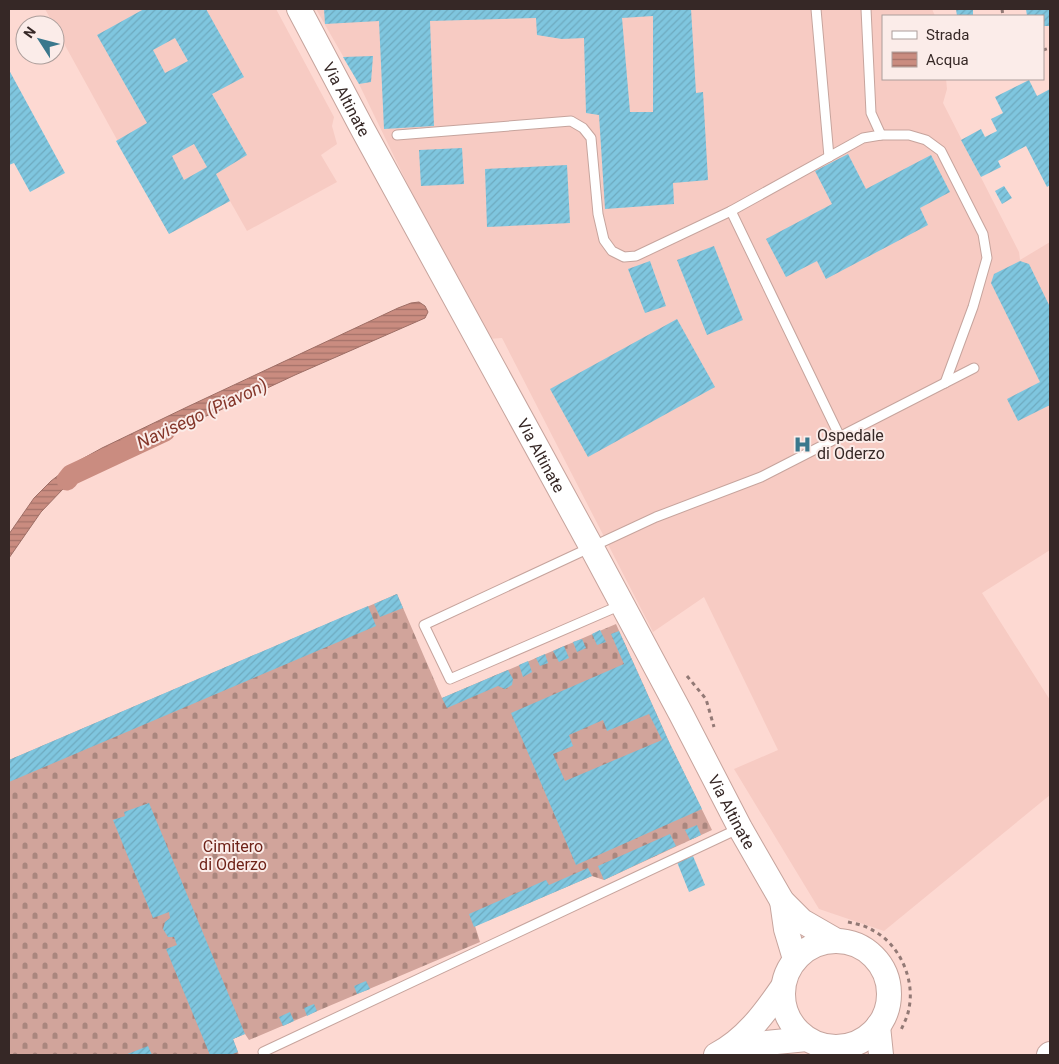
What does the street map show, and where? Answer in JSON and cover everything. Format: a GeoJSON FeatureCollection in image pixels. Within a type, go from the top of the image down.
{"type":"FeatureCollection","features":[{"type":"Feature","properties":{"kind":"street","name":"Via Altinate"},"geometry":{"type":"LineString","coordinates":[[299,9],[592,548],[740,828],[782,901],[802,920],[841,931],[852,942],[868,950],[880,962],[887,978],[889,994],[886,1011],[878,1026],[867,1037],[841,1051],[822,1046],[807,1039]]}},
{"type":"Feature","properties":{"kind":"street","name":"Via Altinate"},"geometry":{"type":"LineString","coordinates":[[782,901],[786,929],[795,959]]}},
{"type":"Feature","properties":{"kind":"street","name":"Via Altinate"},"geometry":{"type":"LineString","coordinates":[[722,1052],[763,1016],[782,988],[786,973],[795,959],[806,949],[841,931]]}},
{"type":"Feature","properties":{"kind":"street"},"geometry":{"type":"LineString","coordinates":[[782,988],[783,1003],[788,1017],[796,1029],[807,1039]]}},
{"type":"Feature","properties":{"kind":"street","name":"Via Altinate"},"geometry":{"type":"LineString","coordinates":[[878,1026],[881,1055]]}},
{"type":"Feature","properties":{"kind":"street"},"geometry":{"type":"LineString","coordinates":[[722,1052],[776,1042],[807,1039]]}},
{"type":"Feature","properties":{"kind":"lane"},"geometry":{"type":"LineString","coordinates":[[816,9],[829,157]]}},
{"type":"Feature","properties":{"kind":"lane"},"geometry":{"type":"LineString","coordinates":[[866,9],[871,113],[881,134]]}},
{"type":"Feature","properties":{"kind":"lane"},"geometry":{"type":"LineString","coordinates":[[397,135],[571,121],[583,128],[591,138],[598,214],[604,240],[612,251],[624,257],[636,256],[732,211],[863,138],[881,134],[909,135],[926,140],[941,151],[983,234],[987,258],[973,307],[945,383]]}},
{"type":"Feature","properties":{"kind":"lane"},"geometry":{"type":"LineString","coordinates":[[732,211],[840,437]]}},
{"type":"Feature","properties":{"kind":"lane"},"geometry":{"type":"LineString","coordinates":[[622,605],[450,679],[424,625],[592,548],[656,516],[761,477],[974,368]]}},
{"type":"Feature","properties":{"kind":"lane"},"geometry":{"type":"LineString","coordinates":[[265,1055],[263,1052],[740,828]]}},
{"type":"Feature","properties":{"kind":"path"},"geometry":{"type":"LineString","coordinates":[[682,670],[706,699],[715,731]]}},
{"type":"Feature","properties":{"kind":"path"},"geometry":{"type":"LineString","coordinates":[[841,931],[874,931],[898,952],[910,985],[910,1007],[900,1035]]}},
{"type":"Feature","properties":{"kind":"shaded area"},"geometry":{"type":"Polygon","coordinates":[[[45,9],[276,9],[334,117],[332,126],[337,144],[321,155],[337,182],[247,231],[230,201],[169,234],[65,45],[65,15],[48,15],[45,9]]]}},
{"type":"Feature","properties":{"kind":"shaded area","name":"Ospedale di Oderzo"},"geometry":{"type":"Polygon","coordinates":[[[316,9],[932,9],[935,15],[882,15],[882,80],[946,80],[947,89],[943,103],[1019,252],[1020,260],[1050,242],[1050,550],[982,593],[1050,700],[1050,795],[884,931],[819,909],[734,769],[778,750],[704,597],[653,632],[502,338],[488,339],[420,210],[359,84],[316,9]]]}},
{"type":"Feature","properties":{"kind":"green space","name":"Cimitero di Oderzo"},"geometry":{"type":"Polygon","coordinates":[[[397,594],[442,698],[616,624],[670,744],[712,830],[604,880],[592,876],[475,926],[480,942],[249,1040],[245,1034],[233,1039],[239,1055],[9,1055],[9,760],[397,594]]]}},
{"type":"Feature","properties":{"kind":"water"},"geometry":{"type":"Polygon","coordinates":[[[419,302],[425,306],[428,312],[425,318],[216,412],[103,458],[79,474],[41,512],[9,558],[9,534],[34,498],[51,481],[73,464],[187,407],[398,308],[419,302]]]}},
{"type":"Feature","properties":{"kind":"building"},"geometry":{"type":"Polygon","coordinates":[[[144,9],[206,9],[244,77],[212,94],[247,155],[216,174],[230,201],[169,234],[116,141],[147,123],[97,35],[144,9]],[[175,38],[153,50],[165,73],[188,61],[175,38]],[[194,144],[172,156],[184,180],[207,167],[194,144]]]}},
{"type":"Feature","properties":{"kind":"building"},"geometry":{"type":"Polygon","coordinates":[[[324,9],[691,9],[696,93],[703,92],[708,180],[673,183],[674,204],[605,209],[599,115],[586,113],[584,38],[562,39],[537,35],[536,18],[430,21],[434,126],[384,129],[379,21],[325,24],[324,9]],[[653,16],[622,18],[630,112],[653,112],[653,16]]]}},
{"type":"Feature","properties":{"kind":"building"},"geometry":{"type":"Polygon","coordinates":[[[956,9],[973,9],[973,15],[957,15],[956,9]]]}},
{"type":"Feature","properties":{"kind":"building"},"geometry":{"type":"Polygon","coordinates":[[[1026,9],[1050,9],[1050,26],[1044,26],[1044,15],[1027,15],[1026,9]]]}},
{"type":"Feature","properties":{"kind":"building"},"geometry":{"type":"Polygon","coordinates":[[[373,56],[371,82],[359,84],[343,57],[373,56]]]}},
{"type":"Feature","properties":{"kind":"building"},"geometry":{"type":"Polygon","coordinates":[[[9,70],[65,173],[30,192],[14,163],[9,165],[9,70]]]}},
{"type":"Feature","properties":{"kind":"building"},"geometry":{"type":"Polygon","coordinates":[[[1029,80],[1037,96],[1050,89],[1050,185],[1047,187],[1026,146],[998,161],[1001,167],[981,177],[961,140],[981,129],[985,137],[997,131],[991,119],[1003,113],[995,97],[1029,80]]]}},
{"type":"Feature","properties":{"kind":"building"},"geometry":{"type":"Polygon","coordinates":[[[462,148],[464,184],[421,186],[419,150],[462,148]]]}},
{"type":"Feature","properties":{"kind":"building"},"geometry":{"type":"Polygon","coordinates":[[[848,154],[866,189],[931,155],[950,192],[920,208],[928,225],[826,279],[817,261],[786,277],[766,239],[832,204],[815,171],[848,154]]]}},
{"type":"Feature","properties":{"kind":"building"},"geometry":{"type":"Polygon","coordinates":[[[567,165],[570,223],[487,227],[485,169],[567,165]]]}},
{"type":"Feature","properties":{"kind":"building"},"geometry":{"type":"Polygon","coordinates":[[[1004,186],[1012,198],[1002,204],[995,191],[1004,186]]]}},
{"type":"Feature","properties":{"kind":"building"},"geometry":{"type":"Polygon","coordinates":[[[714,246],[743,320],[707,335],[677,260],[714,246]]]}},
{"type":"Feature","properties":{"kind":"building"},"geometry":{"type":"Polygon","coordinates":[[[650,261],[666,306],[645,313],[628,269],[650,261]]]}},
{"type":"Feature","properties":{"kind":"building"},"geometry":{"type":"Polygon","coordinates":[[[1020,261],[1029,264],[1050,307],[1050,405],[1018,421],[1007,399],[1040,382],[991,283],[994,274],[1020,261]]]}},
{"type":"Feature","properties":{"kind":"building"},"geometry":{"type":"Polygon","coordinates":[[[677,319],[715,387],[588,457],[550,389],[677,319]]]}},
{"type":"Feature","properties":{"kind":"building"},"geometry":{"type":"Polygon","coordinates":[[[397,594],[403,608],[380,617],[374,604],[397,594]]]}},
{"type":"Feature","properties":{"kind":"building"},"geometry":{"type":"Polygon","coordinates":[[[368,606],[376,626],[9,782],[9,760],[368,606]]]}},
{"type":"Feature","properties":{"kind":"building"},"geometry":{"type":"Polygon","coordinates":[[[600,630],[606,642],[597,645],[592,634],[600,630]]]}},
{"type":"Feature","properties":{"kind":"building"},"geometry":{"type":"Polygon","coordinates":[[[619,631],[670,744],[702,809],[576,865],[511,713],[624,664],[611,634],[619,631]],[[649,714],[607,731],[603,720],[569,735],[573,746],[553,754],[565,781],[662,740],[649,714]]]}},
{"type":"Feature","properties":{"kind":"building"},"geometry":{"type":"Polygon","coordinates":[[[582,639],[586,648],[577,652],[573,642],[582,639]]]}},
{"type":"Feature","properties":{"kind":"building"},"geometry":{"type":"Polygon","coordinates":[[[564,646],[569,658],[559,662],[553,651],[564,646]]]}},
{"type":"Feature","properties":{"kind":"building"},"geometry":{"type":"Polygon","coordinates":[[[545,654],[548,663],[540,666],[536,658],[545,654]]]}},
{"type":"Feature","properties":{"kind":"building"},"geometry":{"type":"Polygon","coordinates":[[[528,661],[532,672],[523,677],[519,665],[528,661]]]}},
{"type":"Feature","properties":{"kind":"building"},"geometry":{"type":"Polygon","coordinates":[[[508,670],[513,679],[512,685],[505,689],[498,686],[447,708],[442,698],[508,670]]]}},
{"type":"Feature","properties":{"kind":"building"},"geometry":{"type":"Polygon","coordinates":[[[149,803],[245,1034],[233,1039],[238,1052],[230,1055],[210,1055],[166,949],[177,945],[174,937],[168,937],[163,929],[165,922],[170,918],[169,912],[153,918],[113,820],[125,816],[124,812],[149,803]]]}},
{"type":"Feature","properties":{"kind":"building"},"geometry":{"type":"Polygon","coordinates":[[[697,825],[701,835],[690,840],[685,830],[697,825]]]}},
{"type":"Feature","properties":{"kind":"building"},"geometry":{"type":"Polygon","coordinates":[[[670,834],[676,846],[604,880],[598,866],[670,834]]]}},
{"type":"Feature","properties":{"kind":"building"},"geometry":{"type":"Polygon","coordinates":[[[693,856],[705,885],[689,892],[677,862],[693,856]]]}},
{"type":"Feature","properties":{"kind":"building"},"geometry":{"type":"Polygon","coordinates":[[[588,868],[592,876],[474,927],[469,914],[546,880],[549,885],[588,868]]]}},
{"type":"Feature","properties":{"kind":"building"},"geometry":{"type":"Polygon","coordinates":[[[366,981],[370,989],[357,994],[354,986],[366,981]]]}},
{"type":"Feature","properties":{"kind":"building"},"geometry":{"type":"Polygon","coordinates":[[[314,1004],[317,1011],[307,1016],[304,1008],[314,1004]]]}},
{"type":"Feature","properties":{"kind":"building"},"geometry":{"type":"Polygon","coordinates":[[[290,1012],[294,1021],[283,1026],[279,1017],[290,1012]]]}},
{"type":"Feature","properties":{"kind":"building"},"geometry":{"type":"Polygon","coordinates":[[[148,1046],[152,1055],[125,1055],[148,1046]]]}},
{"type":"Feature","properties":{"kind":"waterway","name":"Navisego (Piavon)"},"geometry":{"type":"LineString","coordinates":[[67,480],[71,475],[165,431]]}},
{"type":"Feature","properties":{"kind":"place","name":"Ospedale di Oderzo"},"geometry":{"type":"Point","coordinates":[803,444]}}]}
